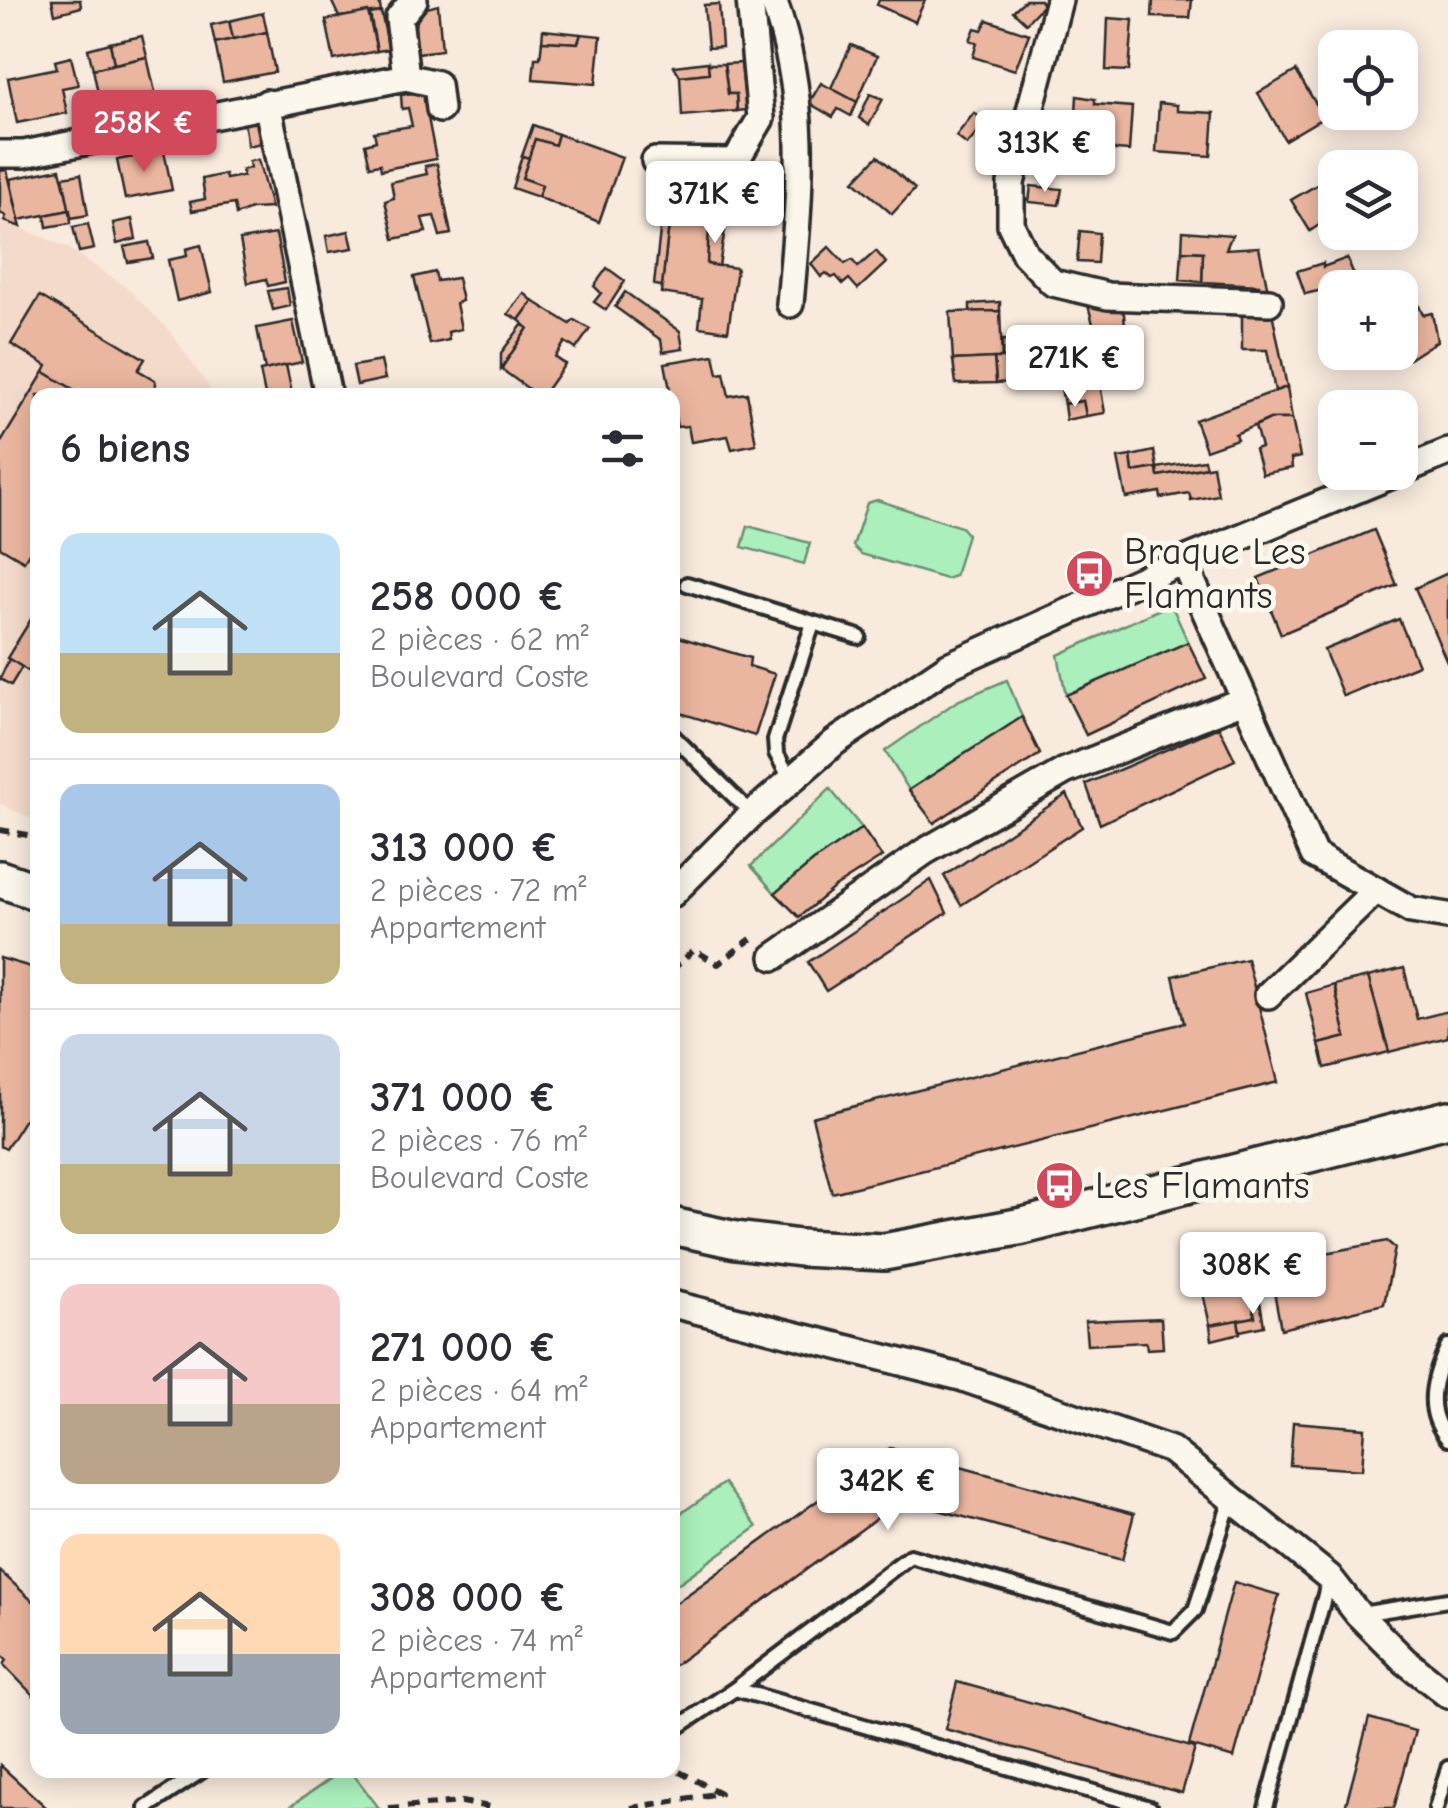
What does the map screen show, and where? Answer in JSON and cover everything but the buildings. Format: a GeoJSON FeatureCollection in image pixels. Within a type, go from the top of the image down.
{"type":"FeatureCollection","features":[{"type":"Feature","properties":{"kind":"main road"},"geometry":{"type":"LineString","coordinates":[[0,879],[30,889]]}},
{"type":"Feature","properties":{"kind":"main road"},"geometry":{"type":"LineString","coordinates":[[680,1228],[800,1248],[884,1252],[1024,1226],[1448,1120]]}},
{"type":"Feature","properties":{"kind":"street"},"geometry":{"type":"LineString","coordinates":[[406,77],[399,18],[414,0]]}},
{"type":"Feature","properties":{"kind":"street"},"geometry":{"type":"LineString","coordinates":[[655,161],[734,162],[761,118],[750,0]]}},
{"type":"Feature","properties":{"kind":"street"},"geometry":{"type":"LineString","coordinates":[[773,0],[796,80],[801,165],[790,304]]}},
{"type":"Feature","properties":{"kind":"street"},"geometry":{"type":"LineString","coordinates":[[1060,0],[1011,182],[1011,225],[1025,254],[1053,283],[1108,296],[1268,302]]}},
{"type":"Feature","properties":{"kind":"street"},"geometry":{"type":"LineString","coordinates":[[0,154],[24,154],[406,77],[437,84],[440,109]]}},
{"type":"Feature","properties":{"kind":"street"},"geometry":{"type":"LineString","coordinates":[[267,102],[327,388]]}},
{"type":"Feature","properties":{"kind":"street"},"geometry":{"type":"LineString","coordinates":[[680,886],[752,814],[835,742],[948,666],[1183,561],[1448,452]]}},
{"type":"Feature","properties":{"kind":"street"},"geometry":{"type":"LineString","coordinates":[[1183,561],[1314,855],[1411,910],[1448,916]]}},
{"type":"Feature","properties":{"kind":"street"},"geometry":{"type":"LineString","coordinates":[[774,957],[924,852],[1065,770],[1244,700]]}},
{"type":"Feature","properties":{"kind":"street"},"geometry":{"type":"LineString","coordinates":[[1268,995],[1376,890]]}},
{"type":"Feature","properties":{"kind":"street"},"geometry":{"type":"LineString","coordinates":[[680,1306],[960,1377],[1171,1450],[1329,1577],[1358,1614],[1404,1661],[1448,1696]]}},
{"type":"Feature","properties":{"kind":"lane"},"geometry":{"type":"LineString","coordinates":[[687,584],[859,637]]}},
{"type":"Feature","properties":{"kind":"lane"},"geometry":{"type":"LineString","coordinates":[[791,780],[776,753],[775,740],[813,623]]}},
{"type":"Feature","properties":{"kind":"lane"},"geometry":{"type":"LineString","coordinates":[[680,746],[752,814]]}},
{"type":"Feature","properties":{"kind":"lane"},"geometry":{"type":"LineString","coordinates":[[1448,1346],[1438,1367],[1432,1396],[1436,1426],[1448,1439]]}},
{"type":"Feature","properties":{"kind":"lane"},"geometry":{"type":"LineString","coordinates":[[680,1727],[910,1556],[1172,1632],[1195,1610],[1231,1498]]}},
{"type":"Feature","properties":{"kind":"lane"},"geometry":{"type":"LineString","coordinates":[[1266,1808],[1329,1577]]}},
{"type":"Feature","properties":{"kind":"lane"},"geometry":{"type":"LineString","coordinates":[[1358,1614],[1448,1600]]}},
{"type":"Feature","properties":{"kind":"lane"},"geometry":{"type":"LineString","coordinates":[[735,1689],[1150,1808]]}},
{"type":"Feature","properties":{"kind":"lane"},"geometry":{"type":"LineString","coordinates":[[1436,1808],[1448,1768]]}},
{"type":"Feature","properties":{"kind":"lane"},"geometry":{"type":"LineString","coordinates":[[146,1808],[191,1778]]}},
{"type":"Feature","properties":{"kind":"path"},"geometry":{"type":"LineString","coordinates":[[0,830],[30,836]]}},
{"type":"Feature","properties":{"kind":"path"},"geometry":{"type":"LineString","coordinates":[[680,963],[694,950],[718,964],[758,934],[774,957]]}},
{"type":"Feature","properties":{"kind":"path"},"geometry":{"type":"LineString","coordinates":[[631,1808],[720,1793],[680,1772]]}},
{"type":"Feature","properties":{"kind":"path"},"geometry":{"type":"LineString","coordinates":[[390,1808],[462,1802],[495,1808]]}},
{"type":"Feature","properties":{"kind":"shaded area"},"geometry":{"type":"Polygon","coordinates":[[[0,219],[68,248],[127,288],[170,331],[209,388],[30,388],[30,818],[0,804],[0,219]]]}},
{"type":"Feature","properties":{"kind":"green space"},"geometry":{"type":"Polygon","coordinates":[[[877,500],[961,527],[967,534],[955,576],[946,579],[861,554],[853,546],[867,503],[877,500]]]}},
{"type":"Feature","properties":{"kind":"green space"},"geometry":{"type":"Polygon","coordinates":[[[748,526],[810,543],[804,564],[742,547],[748,526]]]}},
{"type":"Feature","properties":{"kind":"green space"},"geometry":{"type":"Polygon","coordinates":[[[1171,604],[1188,642],[1066,695],[1058,655],[1171,604]]]}},
{"type":"Feature","properties":{"kind":"green space"},"geometry":{"type":"Polygon","coordinates":[[[1007,680],[1022,717],[909,790],[885,751],[957,701],[1007,680]]]}},
{"type":"Feature","properties":{"kind":"green space"},"geometry":{"type":"Polygon","coordinates":[[[830,789],[862,828],[775,893],[751,866],[830,789]]]}},
{"type":"Feature","properties":{"kind":"green space"},"geometry":{"type":"Polygon","coordinates":[[[724,1483],[757,1527],[680,1582],[680,1514],[724,1483]]]}},
{"type":"Feature","properties":{"kind":"green space"},"geometry":{"type":"Polygon","coordinates":[[[331,1778],[356,1778],[379,1808],[288,1808],[331,1778]]]}},
{"type":"Feature","properties":{"kind":"place","name":"Braque Les Flamants"},"geometry":{"type":"Point","coordinates":[1089,573]}},
{"type":"Feature","properties":{"kind":"place","name":"Les Flamants"},"geometry":{"type":"Point","coordinates":[1060,1185]}}]}
